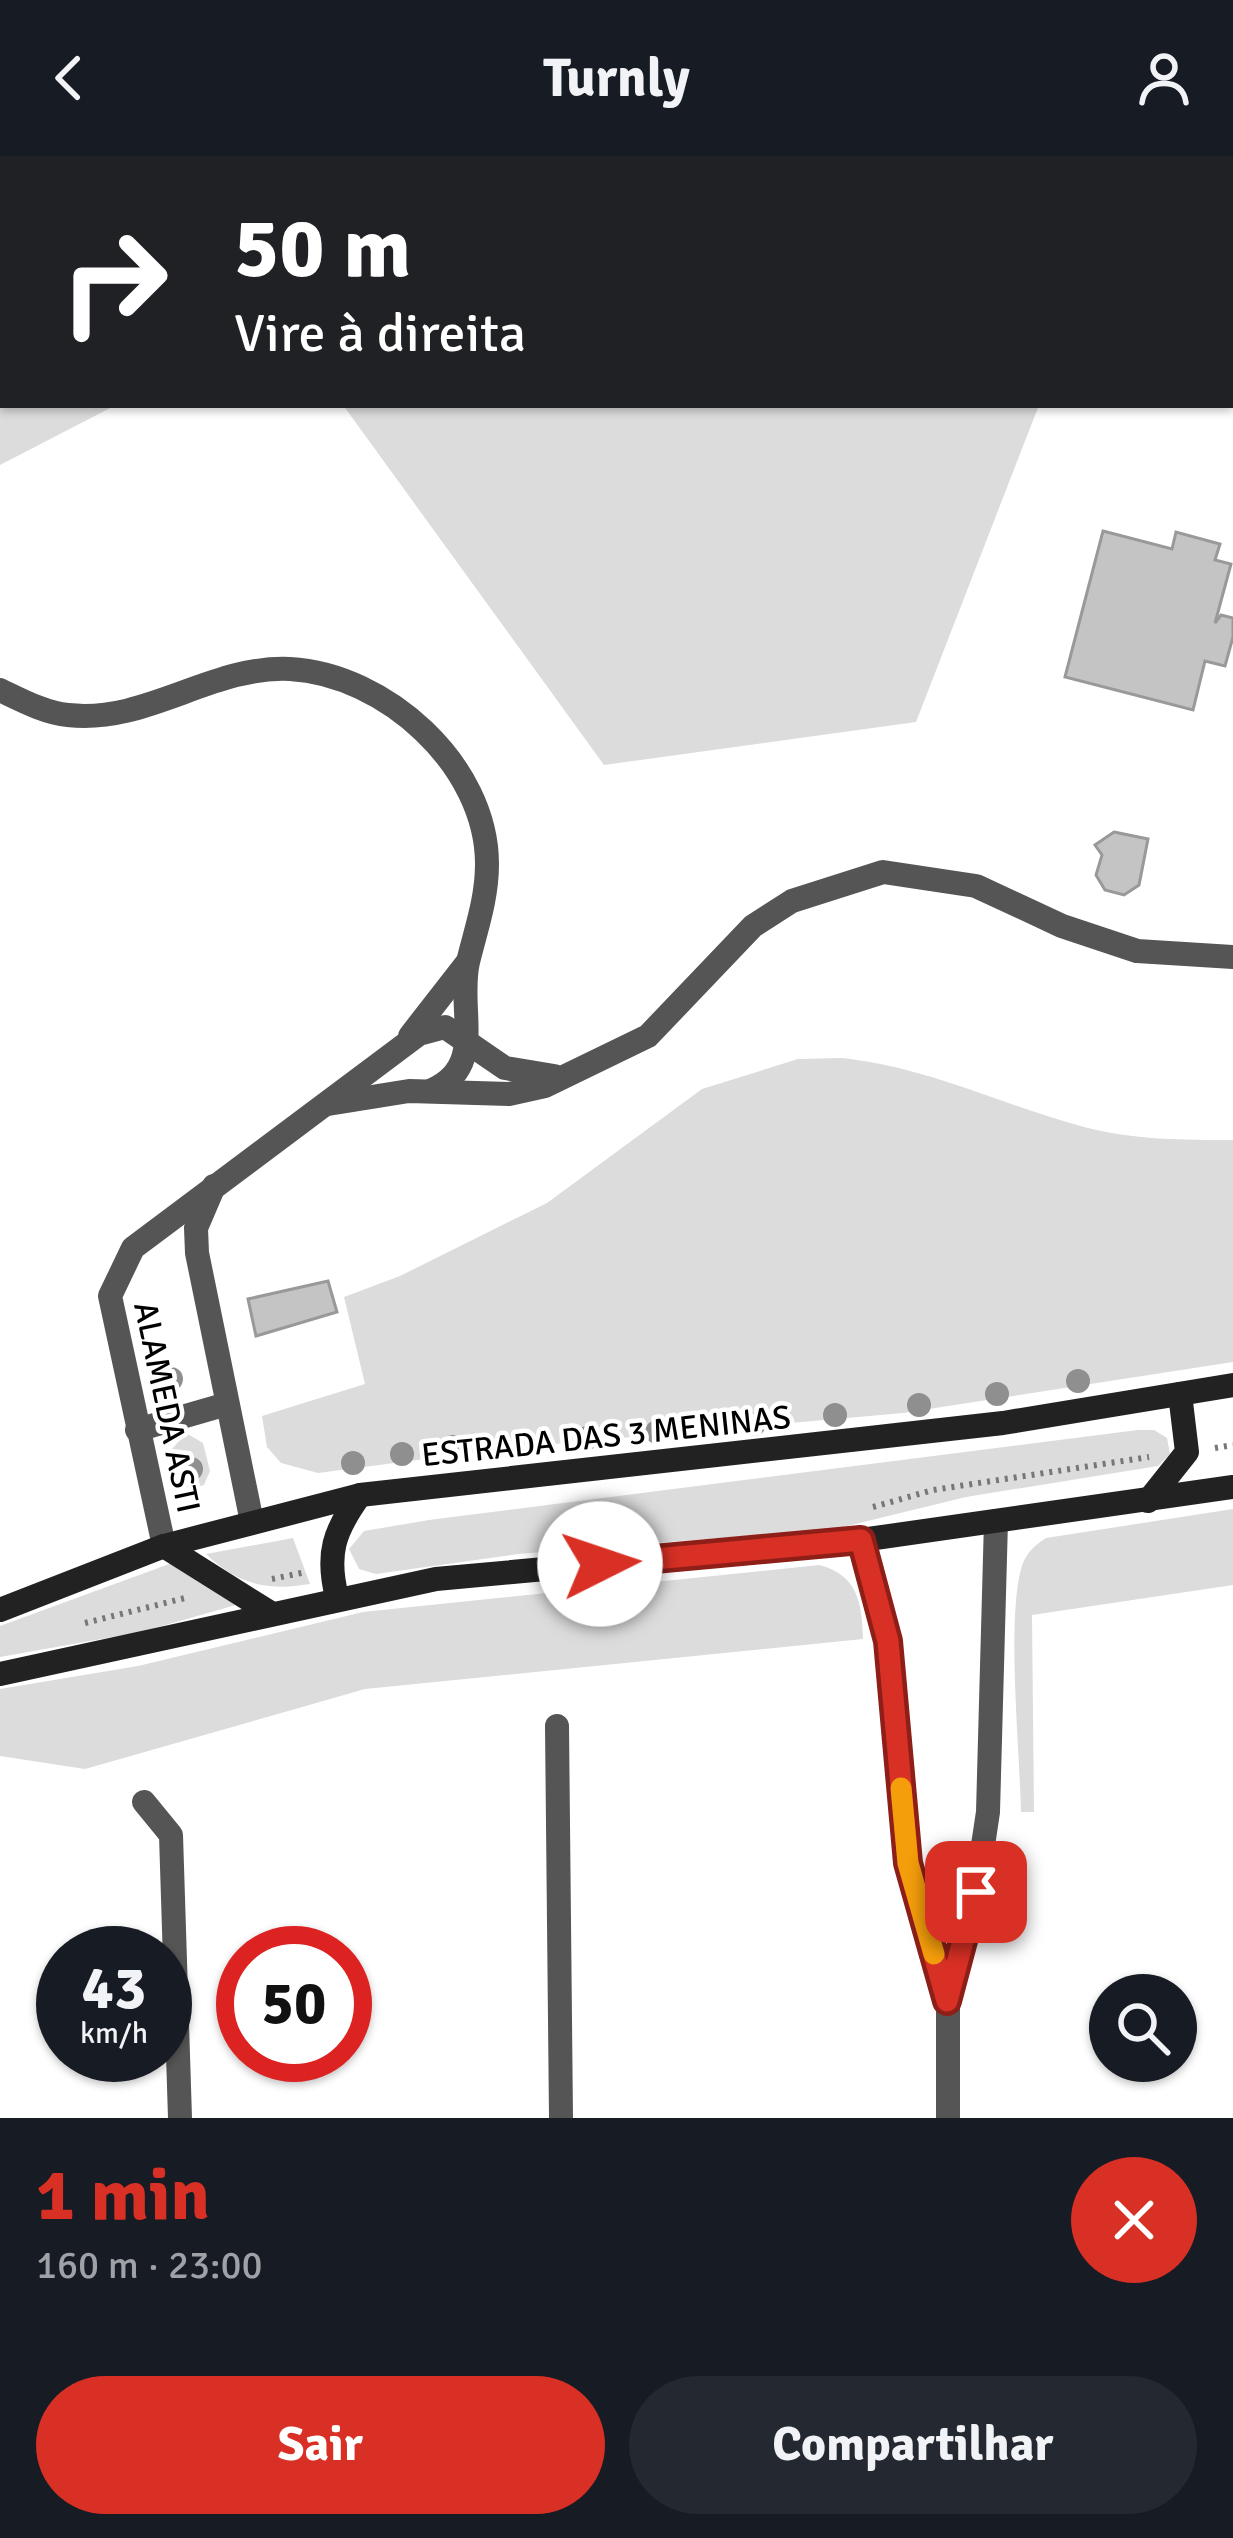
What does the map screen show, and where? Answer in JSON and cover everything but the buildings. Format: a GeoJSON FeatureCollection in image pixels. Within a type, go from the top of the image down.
{"type":"FeatureCollection","features":[{"type":"Feature","properties":{"kind":"main road","name":"ESTRADA DAS 3 MENINAS"},"geometry":{"type":"LineString","coordinates":[[0,1610],[164,1546],[360,1496],[837,1444],[1233,1385]]}},
{"type":"Feature","properties":{"kind":"main road"},"geometry":{"type":"LineString","coordinates":[[1148,1501],[1187,1452],[1180,1394]]}},
{"type":"Feature","properties":{"kind":"main road"},"geometry":{"type":"LineString","coordinates":[[0,1674],[137,1647],[337,1598],[516,1570],[861,1540],[1233,1487]]}},
{"type":"Feature","properties":{"kind":"main road"},"geometry":{"type":"LineString","coordinates":[[337,1598],[330,1551],[336,1530],[360,1496]]}},
{"type":"Feature","properties":{"kind":"main road"},"geometry":{"type":"LineString","coordinates":[[164,1546],[269,1612]]}},
{"type":"Feature","properties":{"kind":"street"},"geometry":{"type":"LineString","coordinates":[[0,690],[68,715],[103,714],[142,709],[224,678],[290,669],[326,675],[393,705],[449,759],[480,826],[486,875],[468,962],[466,1061],[450,1082],[433,1090]]}},
{"type":"Feature","properties":{"kind":"street"},"geometry":{"type":"LineString","coordinates":[[328,1104],[433,1090],[526,1093],[648,1036],[691,995],[729,946],[792,901],[883,872],[976,886],[1062,926],[1137,951],[1233,957]]}},
{"type":"Feature","properties":{"kind":"street","name":"ALAMEDA ASTI"},"geometry":{"type":"LineString","coordinates":[[164,1546],[110,1296],[133,1248],[404,1043],[468,962]]}},
{"type":"Feature","properties":{"kind":"street"},"geometry":{"type":"LineString","coordinates":[[404,1043],[445,1028],[515,1072],[562,1076]]}},
{"type":"Feature","properties":{"kind":"street","name":"ALAMEDA ASTI"},"geometry":{"type":"LineString","coordinates":[[216,1183],[196,1228],[197,1253],[252,1522]]}},
{"type":"Feature","properties":{"kind":"street"},"geometry":{"type":"LineString","coordinates":[[137,1430],[227,1403]]}},
{"type":"Feature","properties":{"kind":"street"},"geometry":{"type":"LineString","coordinates":[[947,2001],[976,1892],[988,1812],[996,1521]]}},
{"type":"Feature","properties":{"kind":"street"},"geometry":{"type":"LineString","coordinates":[[861,1540],[888,1641],[908,1863],[947,2001],[948,2118]]}},
{"type":"Feature","properties":{"kind":"street"},"geometry":{"type":"LineString","coordinates":[[557,1726],[561,2118]]}},
{"type":"Feature","properties":{"kind":"street"},"geometry":{"type":"LineString","coordinates":[[144,1802],[171,1835],[180,2118]]}},
{"type":"Feature","properties":{"kind":"path"},"geometry":{"type":"LineString","coordinates":[[1221,1447],[1233,1445]]}},
{"type":"Feature","properties":{"kind":"path"},"geometry":{"type":"LineString","coordinates":[[858,1511],[933,1490],[1170,1454]]}},
{"type":"Feature","properties":{"kind":"path"},"geometry":{"type":"LineString","coordinates":[[269,1580],[307,1572]]}},
{"type":"Feature","properties":{"kind":"path"},"geometry":{"type":"LineString","coordinates":[[64,1628],[190,1597]]}},
{"type":"Feature","properties":{"kind":"shaded area"},"geometry":{"type":"Polygon","coordinates":[[[0,408],[110,408],[0,465],[0,408]]]}},
{"type":"Feature","properties":{"kind":"shaded area"},"geometry":{"type":"Polygon","coordinates":[[[345,408],[1038,408],[916,722],[604,765],[345,408]]]}},
{"type":"Feature","properties":{"kind":"shaded area"},"geometry":{"type":"Polygon","coordinates":[[[842,1058],[905,1069],[1102,1131],[1233,1140],[1233,1362],[903,1413],[509,1448],[318,1473],[281,1463],[267,1447],[262,1416],[365,1384],[344,1297],[400,1276],[547,1203],[702,1089],[798,1059],[842,1058]]]}},
{"type":"Feature","properties":{"kind":"shaded area"},"geometry":{"type":"Polygon","coordinates":[[[1154,1430],[1167,1438],[1170,1454],[1158,1466],[966,1497],[835,1529],[518,1554],[376,1574],[359,1569],[349,1549],[364,1531],[429,1520],[1154,1430]]]}},
{"type":"Feature","properties":{"kind":"shaded area"},"geometry":{"type":"Polygon","coordinates":[[[186,1433],[203,1443],[210,1471],[204,1485],[190,1489],[178,1480],[172,1449],[186,1433]]]}},
{"type":"Feature","properties":{"kind":"shaded area"},"geometry":{"type":"Polygon","coordinates":[[[1233,1509],[1233,1585],[1032,1615],[1034,1812],[1021,1812],[1015,1617],[1017,1589],[1028,1553],[1046,1538],[1233,1509]]]}},
{"type":"Feature","properties":{"kind":"shaded area"},"geometry":{"type":"Polygon","coordinates":[[[293,1538],[310,1584],[254,1583],[230,1573],[206,1554],[293,1538]]]}},
{"type":"Feature","properties":{"kind":"shaded area"},"geometry":{"type":"Polygon","coordinates":[[[180,1560],[236,1605],[141,1632],[0,1657],[0,1626],[180,1560]]]}},
{"type":"Feature","properties":{"kind":"shaded area"},"geometry":{"type":"Polygon","coordinates":[[[819,1565],[850,1583],[861,1614],[863,1639],[365,1689],[85,1769],[0,1756],[0,1689],[138,1666],[363,1612],[819,1565]]]}},
{"type":"Feature","properties":{"kind":"slow traffic"},"geometry":{"type":"LineString","coordinates":[[901,1788],[908,1863],[934,1954]]}},
{"type":"Feature","properties":{"kind":"route"},"geometry":{"type":"LineString","coordinates":[[600,1564],[861,1540],[888,1641],[908,1863],[947,2001],[976,1892]]}}]}
